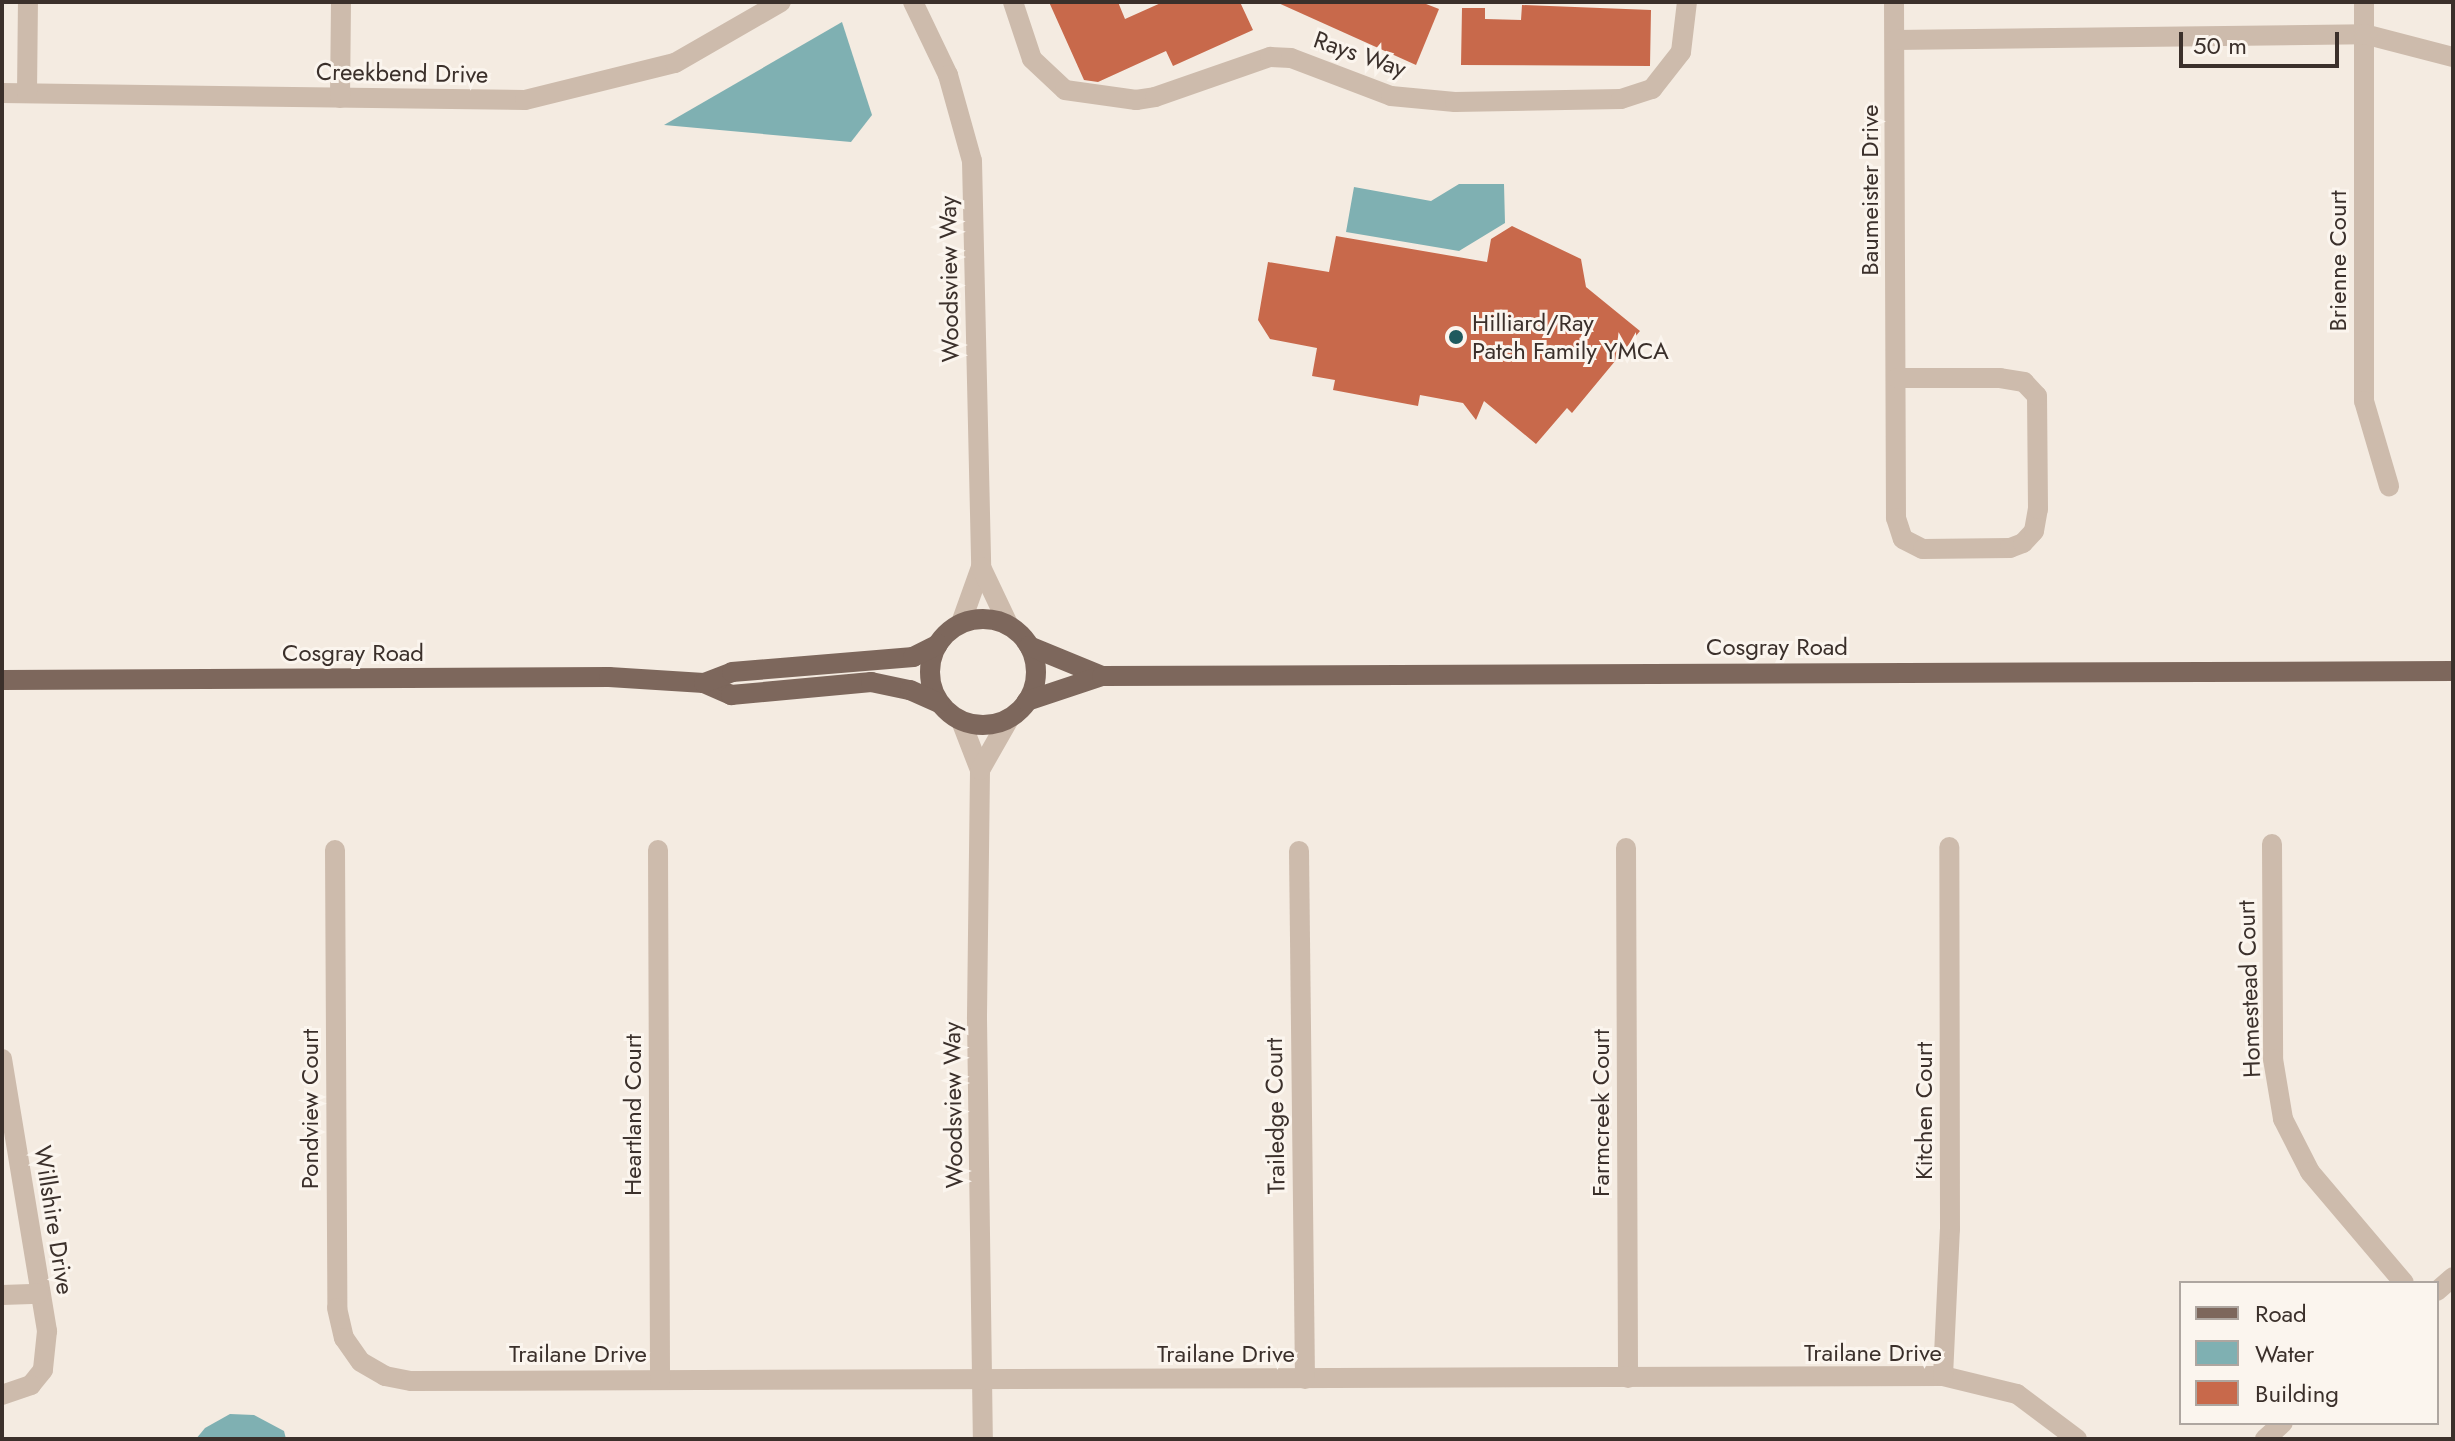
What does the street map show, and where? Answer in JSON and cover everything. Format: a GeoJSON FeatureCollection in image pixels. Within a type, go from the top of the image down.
{"type":"FeatureCollection","features":[{"type":"Feature","properties":{"kind":"main road"},"geometry":{"type":"LineString","coordinates":[[977,619],[1009,626],[1029,646],[1036,674],[1027,701],[1009,719],[985,726],[961,721],[939,703],[930,667],[938,644],[961,623],[977,619]]}},
{"type":"Feature","properties":{"kind":"main road","name":"Cosgray Road"},"geometry":{"type":"LineString","coordinates":[[704,683],[732,672],[913,657],[938,644]]}},
{"type":"Feature","properties":{"kind":"main road","name":"Cosgray Road"},"geometry":{"type":"LineString","coordinates":[[1029,646],[1102,676]]}},
{"type":"Feature","properties":{"kind":"main road","name":"Cosgray Road"},"geometry":{"type":"LineString","coordinates":[[1027,701],[1102,676],[2453,671]]}},
{"type":"Feature","properties":{"kind":"main road","name":"Cosgray Road"},"geometry":{"type":"LineString","coordinates":[[2,680],[609,677],[704,683],[731,695],[871,682],[910,690],[939,703]]}},
{"type":"Feature","properties":{"kind":"street"},"geometry":{"type":"LineString","coordinates":[[27,93],[28,2]]}},
{"type":"Feature","properties":{"kind":"street"},"geometry":{"type":"LineString","coordinates":[[340,98],[341,2]]}},
{"type":"Feature","properties":{"kind":"street","name":"Creekbend Drive"},"geometry":{"type":"LineString","coordinates":[[2,93],[525,100],[675,63],[781,2]]}},
{"type":"Feature","properties":{"kind":"street","name":"Woodsview Way"},"geometry":{"type":"LineString","coordinates":[[913,2],[948,75],[972,161],[981,567],[961,623]]}},
{"type":"Feature","properties":{"kind":"street","name":"Rays Way"},"geometry":{"type":"LineString","coordinates":[[1013,2],[1032,59],[1065,90],[1145,98],[1270,57],[1291,58],[1391,96],[1455,102],[1621,99],[1652,89],[1681,52],[1687,2]]}},
{"type":"Feature","properties":{"kind":"street","name":"Baumeister Drive"},"geometry":{"type":"LineString","coordinates":[[1894,2],[1896,518],[1903,539],[1923,549],[2010,548],[2023,543],[2034,531],[2038,509],[2037,396],[2024,382],[2000,378],[1897,378]]}},
{"type":"Feature","properties":{"kind":"street","name":"Brienne Court"},"geometry":{"type":"LineString","coordinates":[[2364,2],[2364,401],[2389,486]]}},
{"type":"Feature","properties":{"kind":"street"},"geometry":{"type":"LineString","coordinates":[[1895,40],[2364,34],[2453,57]]}},
{"type":"Feature","properties":{"kind":"street","name":"Woodsview Way"},"geometry":{"type":"LineString","coordinates":[[981,567],[1009,626]]}},
{"type":"Feature","properties":{"kind":"street","name":"Woodsview Way"},"geometry":{"type":"LineString","coordinates":[[980,770],[1009,719]]}},
{"type":"Feature","properties":{"kind":"street","name":"Woodsview Way"},"geometry":{"type":"LineString","coordinates":[[961,721],[980,770],[977,1019],[983,1439]]}},
{"type":"Feature","properties":{"kind":"street","name":"Homestead Court"},"geometry":{"type":"LineString","coordinates":[[2272,844],[2273,1059],[2283,1119],[2310,1172],[2402,1281]]}},
{"type":"Feature","properties":{"kind":"street","name":"Kitchen Court"},"geometry":{"type":"LineString","coordinates":[[1943,1376],[1950,1215],[1949,847]]}},
{"type":"Feature","properties":{"kind":"street","name":"Farmcreek Court"},"geometry":{"type":"LineString","coordinates":[[1626,848],[1628,1378]]}},
{"type":"Feature","properties":{"kind":"street","name":"Pondview Court"},"geometry":{"type":"LineString","coordinates":[[335,850],[337,1308],[344,1338],[361,1362]]}},
{"type":"Feature","properties":{"kind":"street","name":"Heartland Court"},"geometry":{"type":"LineString","coordinates":[[658,850],[660,1380]]}},
{"type":"Feature","properties":{"kind":"street","name":"Trailedge Court"},"geometry":{"type":"LineString","coordinates":[[1299,851],[1305,1379]]}},
{"type":"Feature","properties":{"kind":"street","name":"Willshire Drive"},"geometry":{"type":"LineString","coordinates":[[2,1395],[31,1385],[46,1357],[47,1331],[3,1071]]}},
{"type":"Feature","properties":{"kind":"street"},"geometry":{"type":"LineString","coordinates":[[2,1295],[39,1294]]}},
{"type":"Feature","properties":{"kind":"street","name":"Trailane Drive"},"geometry":{"type":"LineString","coordinates":[[361,1362],[385,1376],[411,1381],[1943,1376],[2017,1394],[2077,1439]]}},
{"type":"Feature","properties":{"kind":"street"},"geometry":{"type":"LineString","coordinates":[[2265,1439],[2281,1425]]}},
{"type":"Feature","properties":{"kind":"water"},"geometry":{"type":"Polygon","coordinates":[[[842,22],[872,115],[851,142],[664,125],[842,22]]]}},
{"type":"Feature","properties":{"kind":"water"},"geometry":{"type":"Polygon","coordinates":[[[1459,184],[1504,184],[1505,223],[1459,251],[1346,232],[1354,187],[1431,201],[1459,184]]]}},
{"type":"Feature","properties":{"kind":"water"},"geometry":{"type":"Polygon","coordinates":[[[230,1414],[254,1415],[284,1431],[286,1439],[196,1439],[205,1428],[230,1414]]]}},
{"type":"Feature","properties":{"kind":"building"},"geometry":{"type":"Polygon","coordinates":[[[1049,2],[1118,2],[1125,19],[1163,2],[1240,2],[1253,30],[1173,66],[1166,51],[1098,82],[1084,80],[1049,2]]]}},
{"type":"Feature","properties":{"kind":"building"},"geometry":{"type":"Polygon","coordinates":[[[1276,2],[1421,2],[1439,9],[1416,65],[1276,2]]]}},
{"type":"Feature","properties":{"kind":"building"},"geometry":{"type":"Polygon","coordinates":[[[1522,5],[1651,10],[1650,66],[1461,65],[1462,8],[1485,8],[1485,19],[1521,20],[1522,5]]]}},
{"type":"Feature","properties":{"kind":"building","name":"Hilliard/Ray Patch Family YMCA"},"geometry":{"type":"Polygon","coordinates":[[[1512,226],[1581,259],[1586,287],[1640,331],[1572,413],[1567,408],[1536,444],[1484,401],[1476,420],[1463,403],[1420,395],[1418,406],[1333,390],[1335,380],[1312,376],[1317,348],[1270,339],[1258,320],[1268,262],[1329,272],[1336,236],[1487,262],[1491,239],[1512,226]]]}},
{"type":"Feature","properties":{"kind":"place","name":"Hilliard/Ray Patch Family YMCA"},"geometry":{"type":"Point","coordinates":[1456,337]}}]}
